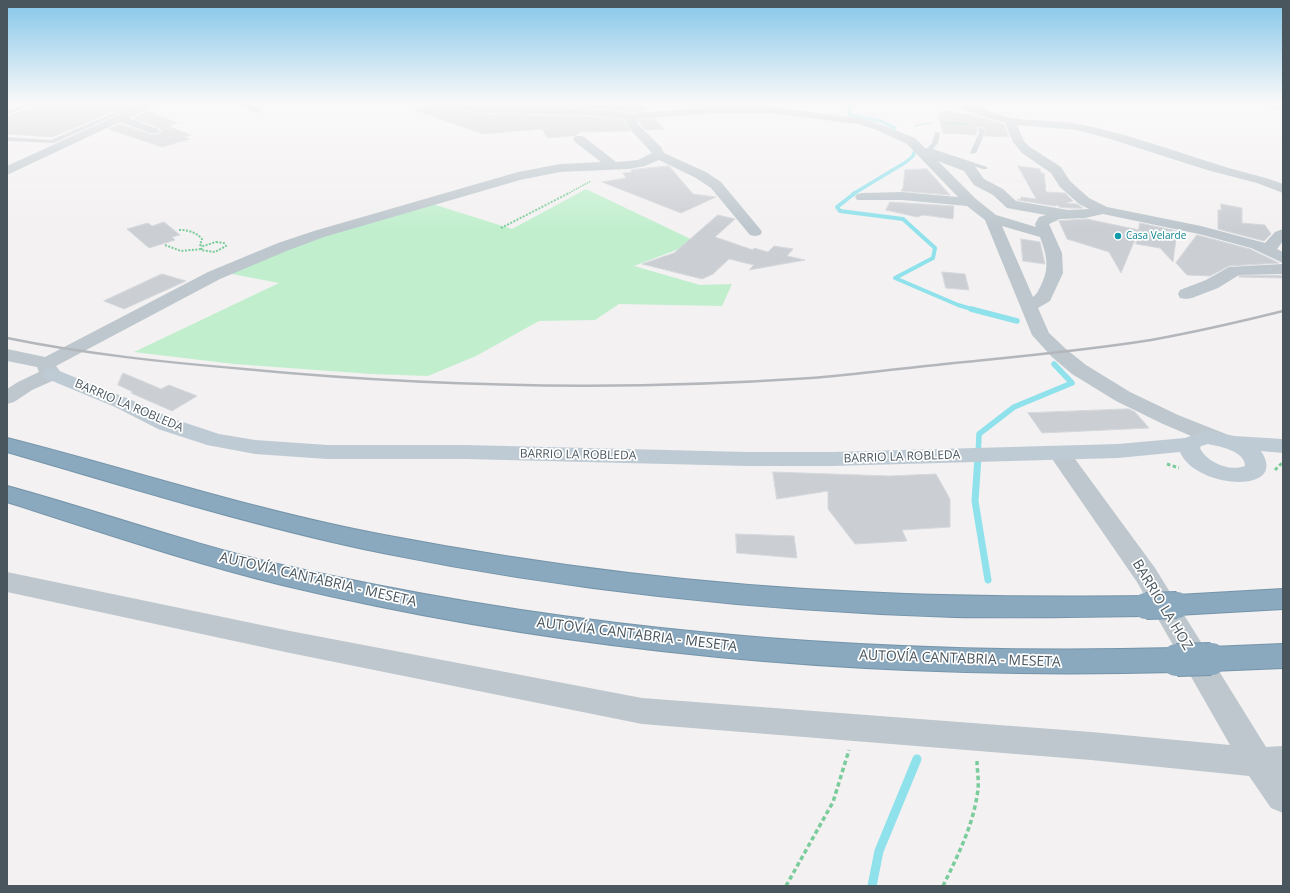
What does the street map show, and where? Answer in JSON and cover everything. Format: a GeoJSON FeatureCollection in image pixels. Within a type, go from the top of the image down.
{"type":"FeatureCollection","features":[{"type":"Feature","properties":{"kind":"highway"},"geometry":{"type":"LineString","coordinates":[[7,444],[185,496],[286,523],[383,544],[534,570],[680,588],[807,599],[982,606],[1146,606],[1283,599]]}},
{"type":"Feature","properties":{"kind":"highway","name":"AUTOVÍA CANTABRIA - MESETA"},"geometry":{"type":"LineString","coordinates":[[7,494],[144,537],[280,574],[440,607],[554,626],[676,641],[800,653],[864,657],[1060,662],[1283,656]]}},
{"type":"Feature","properties":{"kind":"street"},"geometry":{"type":"LineString","coordinates":[[7,171],[63,145]]}},
{"type":"Feature","properties":{"kind":"street"},"geometry":{"type":"LineString","coordinates":[[587,145],[614,166]]}},
{"type":"Feature","properties":{"kind":"street"},"geometry":{"type":"LineString","coordinates":[[652,145],[657,150],[659,155],[701,175],[716,184],[755,232]]}},
{"type":"Feature","properties":{"kind":"street"},"geometry":{"type":"LineString","coordinates":[[915,145],[971,202],[991,218],[1027,230],[1048,234]]}},
{"type":"Feature","properties":{"kind":"street"},"geometry":{"type":"LineString","coordinates":[[1022,145],[1026,150],[1056,170],[1065,184],[1088,203],[1103,210],[1182,225],[1266,249],[1283,258]]}},
{"type":"Feature","properties":{"kind":"street"},"geometry":{"type":"LineString","coordinates":[[1142,145],[1212,167],[1262,180],[1283,189]]}},
{"type":"Feature","properties":{"kind":"street"},"geometry":{"type":"LineString","coordinates":[[924,152],[969,168],[979,182],[998,192],[1007,201],[1016,206],[1068,214]]}},
{"type":"Feature","properties":{"kind":"street"},"geometry":{"type":"LineString","coordinates":[[13,391],[118,325],[238,264],[287,244],[518,176],[560,168],[614,166],[641,163],[659,155]]}},
{"type":"Feature","properties":{"kind":"street"},"geometry":{"type":"LineString","coordinates":[[998,192],[1088,203]]}},
{"type":"Feature","properties":{"kind":"street"},"geometry":{"type":"LineString","coordinates":[[862,197],[902,196],[971,202]]}},
{"type":"Feature","properties":{"kind":"street"},"geometry":{"type":"LineString","coordinates":[[1029,307],[1044,297],[1055,273],[1054,253],[1048,234],[1042,224],[1044,220],[1058,215],[1085,214],[1103,210]]}},
{"type":"Feature","properties":{"kind":"street"},"geometry":{"type":"LineString","coordinates":[[991,218],[1041,334],[1049,344],[1075,367],[1109,389],[1154,413],[1248,451],[1257,464],[1283,451]]}},
{"type":"Feature","properties":{"kind":"street"},"geometry":{"type":"LineString","coordinates":[[1266,249],[1274,245],[1280,234],[1283,233]]}},
{"type":"Feature","properties":{"kind":"street"},"geometry":{"type":"LineString","coordinates":[[1186,294],[1212,284],[1236,270],[1283,269]]}},
{"type":"Feature","properties":{"kind":"street","name":"BARRIO LA ROBLEDA"},"geometry":{"type":"LineString","coordinates":[[7,355],[50,369],[166,424],[215,440],[255,446],[327,452],[466,452],[747,459],[867,459],[1118,451],[1191,442],[1207,437],[1225,441]]}},
{"type":"Feature","properties":{"kind":"street"},"geometry":{"type":"LineString","coordinates":[[1154,413],[1191,442],[1189,449],[1191,454],[1207,467]]}},
{"type":"Feature","properties":{"kind":"street"},"geometry":{"type":"LineString","coordinates":[[1225,441],[1283,446]]}},
{"type":"Feature","properties":{"kind":"street","name":"BARRIO LA ROBLEDA"},"geometry":{"type":"LineString","coordinates":[[1118,451],[1207,467],[1230,474],[1251,474],[1256,470],[1257,464]]}},
{"type":"Feature","properties":{"kind":"street","name":"BARRIO LA HOZ"},"geometry":{"type":"LineString","coordinates":[[1060,453],[1146,575],[1216,694],[1271,762],[1283,797]]}},
{"type":"Feature","properties":{"kind":"street"},"geometry":{"type":"LineString","coordinates":[[7,582],[290,642],[642,711],[977,736],[1271,762]]}},
{"type":"Feature","properties":{"kind":"lane"},"geometry":{"type":"LineString","coordinates":[[924,152],[933,145]]}},
{"type":"Feature","properties":{"kind":"lane"},"geometry":{"type":"LineString","coordinates":[[973,153],[977,145]]}},
{"type":"Feature","properties":{"kind":"lane"},"geometry":{"type":"LineString","coordinates":[[924,152],[985,168]]}},
{"type":"Feature","properties":{"kind":"path"},"geometry":{"type":"LineString","coordinates":[[501,228],[594,180]]}},
{"type":"Feature","properties":{"kind":"path"},"geometry":{"type":"LineString","coordinates":[[179,230],[192,232],[200,236],[202,239],[200,245],[204,246]]}},
{"type":"Feature","properties":{"kind":"path"},"geometry":{"type":"LineString","coordinates":[[165,245],[181,251],[202,249],[204,251],[212,252],[221,250],[226,246],[221,242],[211,243],[204,246],[202,249]]}},
{"type":"Feature","properties":{"kind":"path"},"geometry":{"type":"LineString","coordinates":[[786,886],[833,802],[856,727]]}},
{"type":"Feature","properties":{"kind":"path"},"geometry":{"type":"LineString","coordinates":[[943,886],[970,820],[978,789],[977,736]]}},
{"type":"Feature","properties":{"kind":"green space"},"geometry":{"type":"Polygon","coordinates":[[[586,189],[697,242],[634,266],[700,285],[732,284],[722,306],[619,304],[595,320],[539,321],[476,356],[428,376],[371,374],[234,364],[134,352],[279,283],[227,273],[287,244],[423,201],[512,229],[586,189]]]}},
{"type":"Feature","properties":{"kind":"building"},"geometry":{"type":"Polygon","coordinates":[[[155,145],[170,145],[162,147],[155,145]]]}},
{"type":"Feature","properties":{"kind":"building"},"geometry":{"type":"Polygon","coordinates":[[[669,166],[693,194],[716,197],[681,213],[602,182],[626,178],[623,173],[632,172],[631,170],[669,166]]]}},
{"type":"Feature","properties":{"kind":"building"},"geometry":{"type":"Polygon","coordinates":[[[1018,166],[1040,169],[1041,173],[1044,173],[1046,192],[1065,193],[1073,201],[1066,203],[1077,204],[1083,208],[1059,207],[1059,205],[1055,206],[1017,200],[1021,199],[1021,197],[1036,199],[1018,166]]]}},
{"type":"Feature","properties":{"kind":"building"},"geometry":{"type":"Polygon","coordinates":[[[927,169],[950,195],[901,191],[903,188],[905,170],[927,169]]]}},
{"type":"Feature","properties":{"kind":"building"},"geometry":{"type":"Polygon","coordinates":[[[890,202],[954,206],[953,219],[923,215],[917,217],[886,210],[890,202]]]}},
{"type":"Feature","properties":{"kind":"building"},"geometry":{"type":"Polygon","coordinates":[[[1221,204],[1242,208],[1242,223],[1265,225],[1271,234],[1264,241],[1218,229],[1218,210],[1221,210],[1221,204]]]}},
{"type":"Feature","properties":{"kind":"building"},"geometry":{"type":"Polygon","coordinates":[[[718,215],[735,219],[715,237],[753,250],[754,248],[768,252],[774,246],[793,249],[787,256],[805,260],[749,270],[754,265],[729,259],[713,274],[702,279],[642,264],[674,253],[718,215]]]}},
{"type":"Feature","properties":{"kind":"building"},"geometry":{"type":"Polygon","coordinates":[[[1087,219],[1139,230],[1121,273],[1109,252],[1067,239],[1059,221],[1087,219]]]}},
{"type":"Feature","properties":{"kind":"building"},"geometry":{"type":"Polygon","coordinates":[[[164,222],[180,235],[172,237],[175,240],[149,248],[127,229],[148,223],[152,226],[164,222]]]}},
{"type":"Feature","properties":{"kind":"building"},"geometry":{"type":"Polygon","coordinates":[[[1140,223],[1177,231],[1173,262],[1160,248],[1136,244],[1140,223]]]}},
{"type":"Feature","properties":{"kind":"building"},"geometry":{"type":"Polygon","coordinates":[[[1197,235],[1250,249],[1279,263],[1229,266],[1210,276],[1187,275],[1176,263],[1197,235]]]}},
{"type":"Feature","properties":{"kind":"building"},"geometry":{"type":"Polygon","coordinates":[[[1021,239],[1040,242],[1045,264],[1023,261],[1021,239]]]}},
{"type":"Feature","properties":{"kind":"building"},"geometry":{"type":"Polygon","coordinates":[[[942,272],[965,274],[969,290],[946,288],[942,272]]]}},
{"type":"Feature","properties":{"kind":"building"},"geometry":{"type":"Polygon","coordinates":[[[162,274],[186,281],[124,309],[104,301],[162,274]]]}},
{"type":"Feature","properties":{"kind":"building"},"geometry":{"type":"Polygon","coordinates":[[[1239,276],[1283,276],[1283,278],[1239,277],[1239,276]]]}},
{"type":"Feature","properties":{"kind":"building"},"geometry":{"type":"Polygon","coordinates":[[[123,373],[161,389],[169,385],[197,396],[172,411],[131,393],[133,392],[118,385],[123,373]]]}},
{"type":"Feature","properties":{"kind":"building"},"geometry":{"type":"Polygon","coordinates":[[[1129,409],[1135,412],[1149,428],[1042,433],[1028,413],[1129,409]]]}},
{"type":"Feature","properties":{"kind":"building"},"geometry":{"type":"Polygon","coordinates":[[[773,472],[889,476],[936,474],[950,499],[950,527],[902,530],[907,541],[855,544],[828,509],[828,491],[777,499],[773,472]]]}},
{"type":"Feature","properties":{"kind":"building"},"geometry":{"type":"Polygon","coordinates":[[[736,534],[794,536],[797,558],[737,553],[736,534]]]}},
{"type":"Feature","properties":{"kind":"waterway"},"geometry":{"type":"LineString","coordinates":[[853,194],[906,162],[913,156],[915,150]]}},
{"type":"Feature","properties":{"kind":"waterway"},"geometry":{"type":"LineString","coordinates":[[855,193],[837,207],[840,211],[903,219],[935,248],[933,258],[895,278],[958,305],[975,310]]}},
{"type":"Feature","properties":{"kind":"waterway"},"geometry":{"type":"LineString","coordinates":[[971,309],[1017,321]]}},
{"type":"Feature","properties":{"kind":"waterway"},"geometry":{"type":"LineString","coordinates":[[978,458],[979,434],[1014,407],[1072,383],[1054,364]]}},
{"type":"Feature","properties":{"kind":"waterway"},"geometry":{"type":"LineString","coordinates":[[978,457],[975,501],[988,580]]}},
{"type":"Feature","properties":{"kind":"waterway"},"geometry":{"type":"LineString","coordinates":[[872,886],[879,851],[917,759]]}},
{"type":"Feature","properties":{"kind":"railway"},"geometry":{"type":"LineString","coordinates":[[7,338],[66,349],[125,357],[385,380],[527,385],[669,385],[811,378],[1067,351],[1184,334],[1283,311]]}},
{"type":"Feature","properties":{"kind":"place","name":"Casa Velarde"},"geometry":{"type":"Point","coordinates":[1118,236]}}]}
